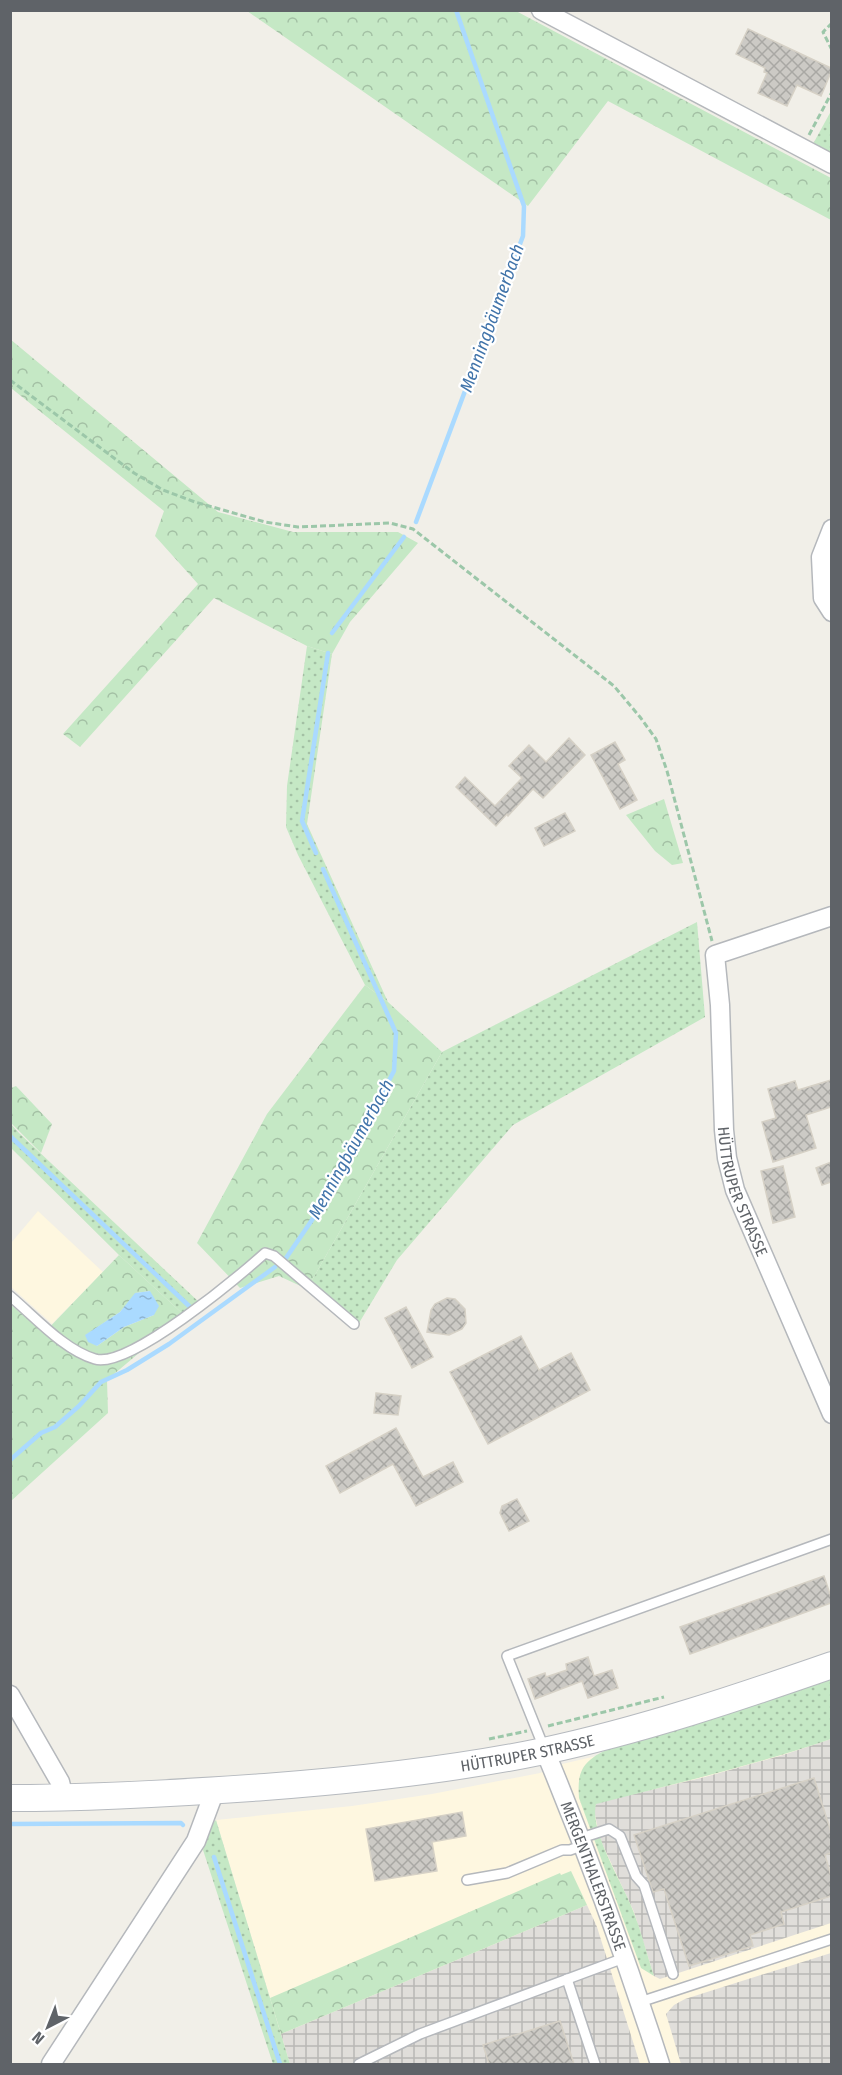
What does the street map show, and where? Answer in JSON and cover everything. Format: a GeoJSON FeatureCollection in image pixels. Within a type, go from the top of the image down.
{"type":"FeatureCollection","features":[{"type":"Feature","properties":{"kind":"main road","name":"HÜTTRUPER STRASSE"},"geometry":{"type":"LineString","coordinates":[[10,1798],[64,1798],[215,1790],[440,1770],[541,1740],[642,1726],[740,1697],[831,1665]]}},
{"type":"Feature","properties":{"kind":"street"},"geometry":{"type":"LineString","coordinates":[[541,10],[803,147],[831,164]]}},
{"type":"Feature","properties":{"kind":"street"},"geometry":{"type":"LineString","coordinates":[[831,529],[821,556],[823,598],[831,612]]}},
{"type":"Feature","properties":{"kind":"street"},"geometry":{"type":"LineString","coordinates":[[715,954],[831,916]]}},
{"type":"Feature","properties":{"kind":"street","name":"HÜTTRUPER STRASSE"},"geometry":{"type":"LineString","coordinates":[[715,954],[720,1005],[724,1130],[727,1158],[735,1190],[831,1414]]}},
{"type":"Feature","properties":{"kind":"street"},"geometry":{"type":"LineString","coordinates":[[10,1695],[60,1782],[64,1798]]}},
{"type":"Feature","properties":{"kind":"street","name":"MERGENTHALERSTRASSE"},"geometry":{"type":"LineString","coordinates":[[541,1740],[583,1841],[660,2064]]}},
{"type":"Feature","properties":{"kind":"street"},"geometry":{"type":"LineString","coordinates":[[51,2064],[196,1841],[215,1790]]}},
{"type":"Feature","properties":{"kind":"lane"},"geometry":{"type":"LineString","coordinates":[[10,1296],[70,1348],[97,1360],[118,1357],[160,1334],[237,1277],[265,1253],[274,1256],[354,1324]]}},
{"type":"Feature","properties":{"kind":"lane"},"geometry":{"type":"LineString","coordinates":[[541,1740],[507,1656],[831,1539]]}},
{"type":"Feature","properties":{"kind":"lane"},"geometry":{"type":"LineString","coordinates":[[467,1880],[507,1873],[562,1850],[570,1850],[609,1829],[620,1836],[636,1876],[644,1886],[673,1974]]}},
{"type":"Feature","properties":{"kind":"lane"},"geometry":{"type":"LineString","coordinates":[[640,2002],[831,1940]]}},
{"type":"Feature","properties":{"kind":"lane"},"geometry":{"type":"LineString","coordinates":[[359,2064],[420,2034],[624,1958]]}},
{"type":"Feature","properties":{"kind":"lane"},"geometry":{"type":"LineString","coordinates":[[567,1979],[595,2064]]}},
{"type":"Feature","properties":{"kind":"path"},"geometry":{"type":"LineString","coordinates":[[831,23],[823,32],[831,50]]}},
{"type":"Feature","properties":{"kind":"path"},"geometry":{"type":"LineString","coordinates":[[803,147],[831,92]]}},
{"type":"Feature","properties":{"kind":"path"},"geometry":{"type":"LineString","coordinates":[[10,380],[134,473],[163,490],[195,502],[265,522],[297,527],[390,523],[413,529],[614,686],[656,739],[667,771],[715,954]]}},
{"type":"Feature","properties":{"kind":"path"},"geometry":{"type":"LineString","coordinates":[[481,1741],[541,1740],[664,1697]]}},
{"type":"Feature","properties":{"kind":"shaded area"},"geometry":{"type":"Polygon","coordinates":[[[38,1211],[103,1272],[52,1324],[11,1287],[11,1243],[38,1211]]]}},
{"type":"Feature","properties":{"kind":"shaded area"},"geometry":{"type":"Polygon","coordinates":[[[831,1690],[831,2064],[290,2064],[216,1820],[352,1806],[432,1794],[540,1773],[562,1764],[694,1733],[831,1690]]]}},
{"type":"Feature","properties":{"kind":"shaded area"},"geometry":{"type":"Polygon","coordinates":[[[831,1739],[831,1923],[660,1979],[654,1976],[634,1912],[600,1839],[594,1810],[596,1803],[705,1777],[831,1739]]]}},
{"type":"Feature","properties":{"kind":"shaded area"},"geometry":{"type":"Polygon","coordinates":[[[587,1905],[597,1927],[640,2064],[290,2064],[281,2034],[587,1905]]]}},
{"type":"Feature","properties":{"kind":"shaded area"},"geometry":{"type":"Polygon","coordinates":[[[831,1953],[831,2064],[681,2064],[666,2014],[674,2005],[685,1999],[831,1953]]]}},
{"type":"Feature","properties":{"kind":"green space"},"geometry":{"type":"Polygon","coordinates":[[[247,11],[516,11],[831,178],[831,220],[608,101],[528,206],[247,11]]]}},
{"type":"Feature","properties":{"kind":"green space"},"geometry":{"type":"Polygon","coordinates":[[[831,111],[831,154],[813,144],[831,111]]]}},
{"type":"Feature","properties":{"kind":"green space"},"geometry":{"type":"Polygon","coordinates":[[[10,339],[218,512],[293,532],[398,532],[418,543],[350,622],[332,654],[307,646],[214,598],[80,747],[63,734],[198,584],[155,536],[164,511],[11,388],[10,339]]]}},
{"type":"Feature","properties":{"kind":"green space"},"geometry":{"type":"Polygon","coordinates":[[[307,646],[332,654],[307,824],[388,1002],[365,985],[286,827],[287,786],[307,646]]]}},
{"type":"Feature","properties":{"kind":"green space"},"geometry":{"type":"Polygon","coordinates":[[[664,799],[683,863],[672,865],[655,851],[626,815],[664,799]]]}},
{"type":"Feature","properties":{"kind":"green space"},"geometry":{"type":"Polygon","coordinates":[[[697,922],[705,1017],[513,1125],[397,1260],[359,1323],[307,1289],[442,1052],[697,922]]]}},
{"type":"Feature","properties":{"kind":"green space"},"geometry":{"type":"Polygon","coordinates":[[[365,985],[388,1002],[442,1052],[307,1289],[279,1276],[240,1288],[197,1243],[267,1114],[365,985]]]}},
{"type":"Feature","properties":{"kind":"green space"},"geometry":{"type":"Polygon","coordinates":[[[16,1086],[52,1124],[41,1153],[11,1123],[11,1088],[16,1086]]]}},
{"type":"Feature","properties":{"kind":"green space"},"geometry":{"type":"Polygon","coordinates":[[[10,1123],[200,1303],[184,1315],[119,1255],[11,1148],[10,1123]]]}},
{"type":"Feature","properties":{"kind":"green space"},"geometry":{"type":"Polygon","coordinates":[[[119,1255],[184,1315],[107,1380],[108,1413],[11,1501],[10,1304],[44,1333],[119,1255]],[[150,1291],[136,1293],[120,1312],[86,1335],[97,1346],[124,1327],[154,1315],[150,1291]]]}},
{"type":"Feature","properties":{"kind":"green space"},"geometry":{"type":"Polygon","coordinates":[[[831,1676],[831,1739],[744,1766],[596,1804],[595,1816],[602,1843],[634,1913],[654,1976],[641,1968],[579,1798],[579,1782],[583,1768],[590,1760],[609,1749],[714,1718],[831,1676]]]}},
{"type":"Feature","properties":{"kind":"green space"},"geometry":{"type":"Polygon","coordinates":[[[216,1820],[290,2064],[273,2064],[203,1850],[211,1825],[216,1820]]]}},
{"type":"Feature","properties":{"kind":"green space"},"geometry":{"type":"Polygon","coordinates":[[[571,1871],[587,1905],[281,2034],[270,1998],[560,1873],[561,1875],[571,1871]]]}},
{"type":"Feature","properties":{"kind":"water"},"geometry":{"type":"Polygon","coordinates":[[[150,1291],[159,1306],[154,1315],[124,1327],[97,1346],[88,1342],[85,1335],[120,1312],[135,1293],[150,1291]]]}},
{"type":"Feature","properties":{"kind":"building"},"geometry":{"type":"Polygon","coordinates":[[[748,29],[831,68],[821,96],[797,85],[787,106],[758,93],[767,73],[764,72],[765,68],[736,54],[748,29]]]}},
{"type":"Feature","properties":{"kind":"building"},"geometry":{"type":"Polygon","coordinates":[[[569,738],[585,755],[543,798],[533,789],[496,826],[456,787],[465,777],[495,806],[522,778],[509,766],[529,745],[546,762],[569,738]]]}},
{"type":"Feature","properties":{"kind":"building"},"geometry":{"type":"Polygon","coordinates":[[[615,742],[625,760],[618,764],[637,800],[620,809],[591,755],[615,742]]]}},
{"type":"Feature","properties":{"kind":"building"},"geometry":{"type":"Polygon","coordinates":[[[565,813],[575,831],[544,846],[535,828],[565,813]]]}},
{"type":"Feature","properties":{"kind":"building"},"geometry":{"type":"Polygon","coordinates":[[[831,1080],[831,1107],[806,1115],[816,1148],[773,1162],[762,1122],[776,1118],[768,1089],[795,1081],[798,1090],[831,1080]]]}},
{"type":"Feature","properties":{"kind":"building"},"geometry":{"type":"Polygon","coordinates":[[[831,1162],[831,1182],[822,1185],[816,1168],[831,1162]]]}},
{"type":"Feature","properties":{"kind":"building"},"geometry":{"type":"Polygon","coordinates":[[[783,1166],[795,1217],[773,1223],[761,1171],[783,1166]]]}},
{"type":"Feature","properties":{"kind":"building"},"geometry":{"type":"Polygon","coordinates":[[[447,1298],[455,1299],[465,1309],[466,1323],[462,1329],[449,1335],[427,1332],[431,1310],[435,1304],[447,1298]]]}},
{"type":"Feature","properties":{"kind":"building"},"geometry":{"type":"Polygon","coordinates":[[[406,1307],[433,1357],[412,1368],[385,1318],[406,1307]]]}},
{"type":"Feature","properties":{"kind":"building"},"geometry":{"type":"Polygon","coordinates":[[[521,1336],[539,1370],[571,1353],[590,1390],[488,1444],[450,1372],[521,1336]]]}},
{"type":"Feature","properties":{"kind":"building"},"geometry":{"type":"Polygon","coordinates":[[[376,1393],[401,1396],[398,1415],[374,1413],[376,1393]]]}},
{"type":"Feature","properties":{"kind":"building"},"geometry":{"type":"Polygon","coordinates":[[[396,1428],[423,1477],[453,1462],[463,1482],[416,1506],[393,1464],[340,1493],[326,1466],[396,1428]]]}},
{"type":"Feature","properties":{"kind":"building"},"geometry":{"type":"Polygon","coordinates":[[[517,1499],[529,1521],[509,1531],[500,1513],[502,1506],[517,1499]]]}},
{"type":"Feature","properties":{"kind":"building"},"geometry":{"type":"Polygon","coordinates":[[[824,1576],[831,1603],[690,1654],[680,1627],[824,1576]]]}},
{"type":"Feature","properties":{"kind":"building"},"geometry":{"type":"Polygon","coordinates":[[[588,1657],[594,1676],[612,1670],[618,1688],[588,1698],[582,1681],[535,1699],[528,1679],[545,1673],[546,1677],[567,1670],[566,1664],[588,1657]]]}},
{"type":"Feature","properties":{"kind":"building"},"geometry":{"type":"Polygon","coordinates":[[[814,1778],[831,1832],[831,1853],[825,1855],[831,1876],[831,1896],[781,1912],[784,1924],[750,1935],[753,1946],[689,1966],[664,1889],[653,1892],[634,1835],[814,1778]]]}},
{"type":"Feature","properties":{"kind":"building"},"geometry":{"type":"Polygon","coordinates":[[[462,1812],[466,1836],[432,1842],[437,1871],[375,1881],[366,1829],[462,1812]]]}},
{"type":"Feature","properties":{"kind":"building"},"geometry":{"type":"Polygon","coordinates":[[[560,2021],[574,2064],[489,2064],[483,2045],[560,2021]]]}},
{"type":"Feature","properties":{"kind":"waterway","name":"Menningbäumerbach"},"geometry":{"type":"LineString","coordinates":[[416,522],[523,236],[524,206],[456,10]]}},
{"type":"Feature","properties":{"kind":"waterway","name":"Menningbäumerbach"},"geometry":{"type":"LineString","coordinates":[[332,633],[404,537]]}},
{"type":"Feature","properties":{"kind":"waterway","name":"Menningbäumerbach"},"geometry":{"type":"LineString","coordinates":[[316,853],[302,821],[328,653]]}},
{"type":"Feature","properties":{"kind":"waterway","name":"Menningbäumerbach"},"geometry":{"type":"LineString","coordinates":[[286,1258],[325,1201],[394,1071],[396,1033],[323,869]]}},
{"type":"Feature","properties":{"kind":"waterway"},"geometry":{"type":"LineString","coordinates":[[10,1136],[189,1306]]}},
{"type":"Feature","properties":{"kind":"waterway","name":"Menningbäumerbach"},"geometry":{"type":"LineString","coordinates":[[10,1460],[41,1433],[55,1427],[101,1382],[127,1370],[169,1344],[275,1267]]}},
{"type":"Feature","properties":{"kind":"waterway"},"geometry":{"type":"LineString","coordinates":[[10,1824],[181,1823],[183,1825]]}},
{"type":"Feature","properties":{"kind":"waterway"},"geometry":{"type":"LineString","coordinates":[[214,1857],[280,2064]]}}]}
